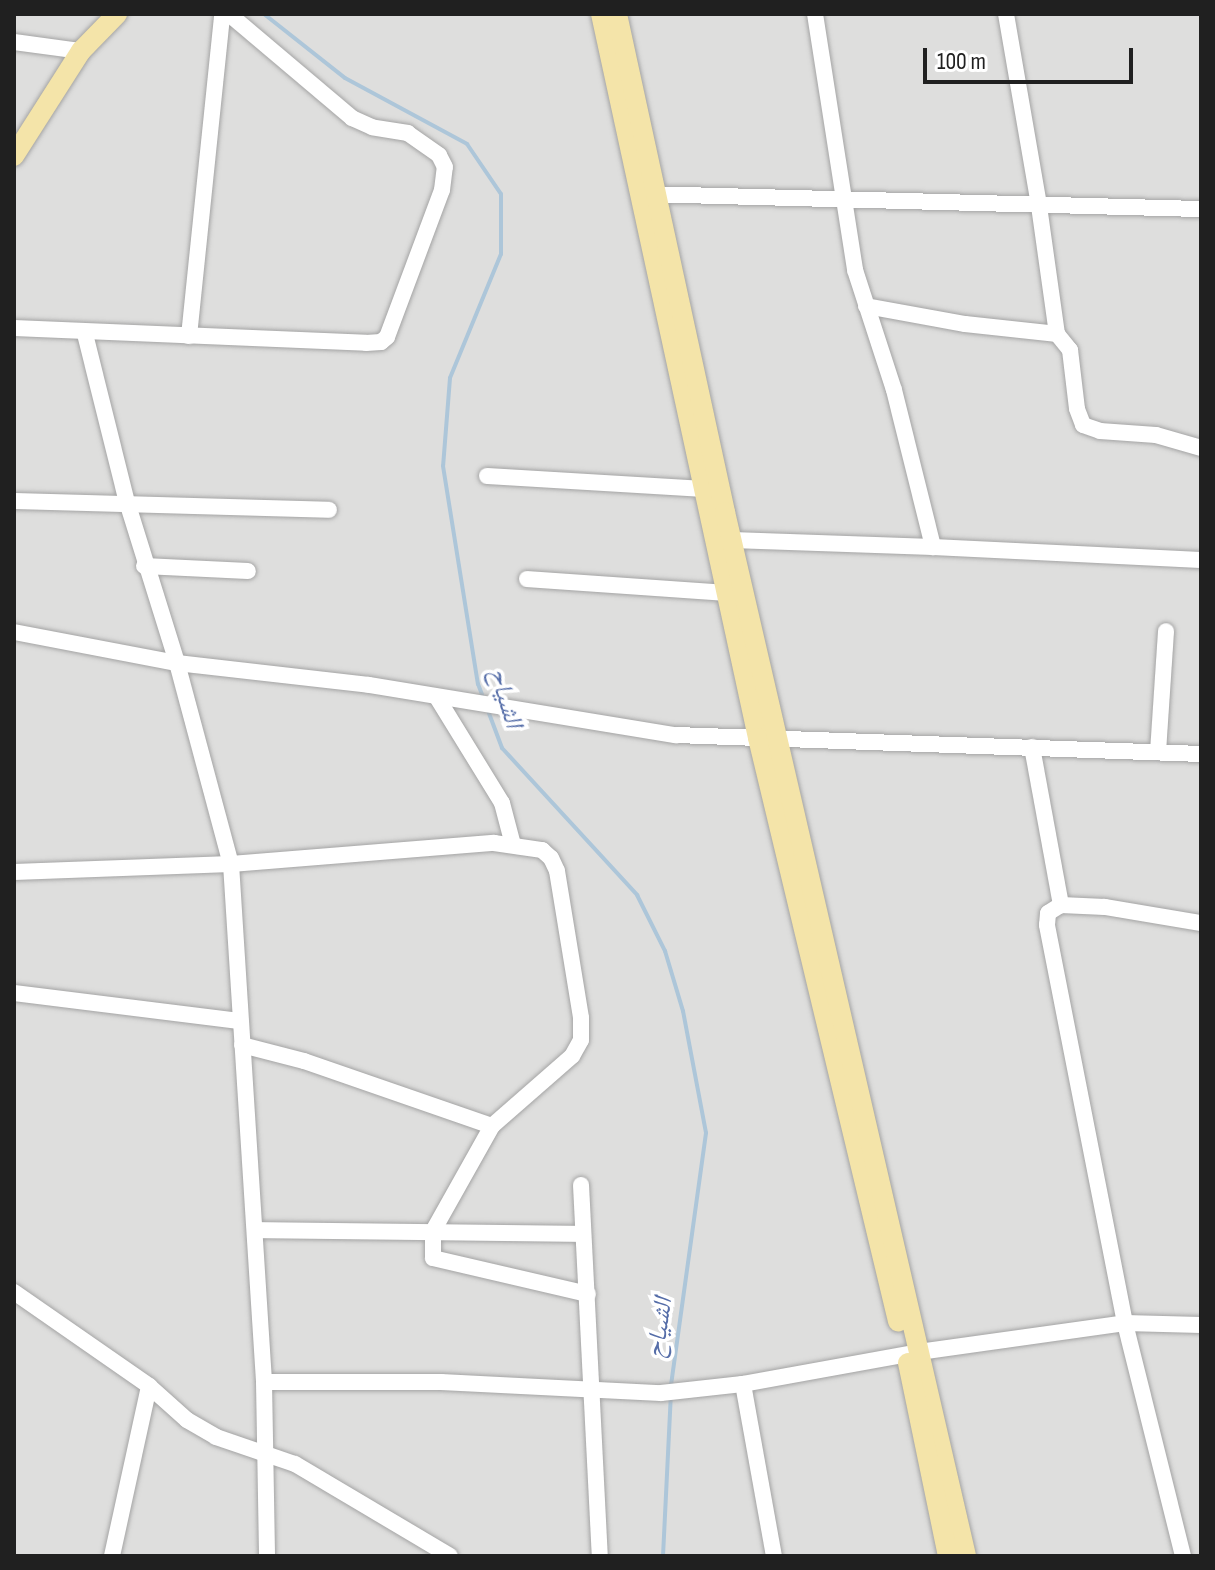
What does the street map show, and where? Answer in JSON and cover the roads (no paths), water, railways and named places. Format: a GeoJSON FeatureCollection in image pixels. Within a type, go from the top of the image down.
{"type":"FeatureCollection","features":[{"type":"Feature","properties":{"kind":"main road"},"geometry":{"type":"LineString","coordinates":[[14,156],[81,51],[117,14]]}},
{"type":"Feature","properties":{"kind":"main road"},"geometry":{"type":"LineString","coordinates":[[601,14],[780,737],[913,1353],[948,1556]]}},
{"type":"Feature","properties":{"kind":"main road"},"geometry":{"type":"LineString","coordinates":[[617,14],[705,489],[758,738],[966,1556]]}},
{"type":"Feature","properties":{"kind":"street"},"geometry":{"type":"LineString","coordinates":[[189,336],[222,14]]}},
{"type":"Feature","properties":{"kind":"street"},"geometry":{"type":"LineString","coordinates":[[14,328],[85,334],[381,342],[387,337],[445,176],[445,167],[439,155],[427,144],[400,130],[372,127],[352,118],[229,14]]}},
{"type":"Feature","properties":{"kind":"street"},"geometry":{"type":"LineString","coordinates":[[815,14],[853,257],[900,413],[933,547]]}},
{"type":"Feature","properties":{"kind":"street"},"geometry":{"type":"LineString","coordinates":[[1006,14],[1057,334],[1070,350],[1077,409],[1083,425],[1100,431],[1156,435],[1201,448]]}},
{"type":"Feature","properties":{"kind":"street"},"geometry":{"type":"LineString","coordinates":[[14,42],[81,51]]}},
{"type":"Feature","properties":{"kind":"street"},"geometry":{"type":"LineString","coordinates":[[648,194],[1201,209]]}},
{"type":"Feature","properties":{"kind":"street"},"geometry":{"type":"LineString","coordinates":[[866,306],[965,324],[1057,334]]}},
{"type":"Feature","properties":{"kind":"street"},"geometry":{"type":"LineString","coordinates":[[85,334],[144,566],[177,663],[231,864],[264,1382],[267,1556]]}},
{"type":"Feature","properties":{"kind":"street"},"geometry":{"type":"LineString","coordinates":[[487,476],[705,489]]}},
{"type":"Feature","properties":{"kind":"street"},"geometry":{"type":"LineString","coordinates":[[14,501],[329,510]]}},
{"type":"Feature","properties":{"kind":"street"},"geometry":{"type":"LineString","coordinates":[[732,540],[1201,560]]}},
{"type":"Feature","properties":{"kind":"street"},"geometry":{"type":"LineString","coordinates":[[144,566],[248,571]]}},
{"type":"Feature","properties":{"kind":"street"},"geometry":{"type":"LineString","coordinates":[[527,579],[727,593]]}},
{"type":"Feature","properties":{"kind":"street"},"geometry":{"type":"LineString","coordinates":[[1158,752],[1166,631]]}},
{"type":"Feature","properties":{"kind":"street"},"geometry":{"type":"LineString","coordinates":[[14,632],[177,663],[295,675],[676,735],[1201,754]]}},
{"type":"Feature","properties":{"kind":"street"},"geometry":{"type":"LineString","coordinates":[[438,699],[502,803],[513,845]]}},
{"type":"Feature","properties":{"kind":"street"},"geometry":{"type":"LineString","coordinates":[[1032,747],[1061,905]]}},
{"type":"Feature","properties":{"kind":"street"},"geometry":{"type":"LineString","coordinates":[[14,872],[231,864],[447,845],[513,845],[542,850],[551,858],[557,871],[581,1033],[572,1056],[492,1126],[433,1231],[433,1258],[588,1294]]}},
{"type":"Feature","properties":{"kind":"street"},"geometry":{"type":"LineString","coordinates":[[1183,1556],[1125,1323],[1047,933],[1048,913],[1061,905],[1099,907],[1201,923]]}},
{"type":"Feature","properties":{"kind":"street"},"geometry":{"type":"LineString","coordinates":[[14,993],[239,1021]]}},
{"type":"Feature","properties":{"kind":"street"},"geometry":{"type":"LineString","coordinates":[[242,1045],[317,1065],[492,1126]]}},
{"type":"Feature","properties":{"kind":"street"},"geometry":{"type":"LineString","coordinates":[[581,1185],[600,1556]]}},
{"type":"Feature","properties":{"kind":"street"},"geometry":{"type":"LineString","coordinates":[[255,1230],[582,1234]]}},
{"type":"Feature","properties":{"kind":"street"},"geometry":{"type":"LineString","coordinates":[[14,1292],[149,1386],[187,1420],[216,1437],[295,1464],[450,1556]]}},
{"type":"Feature","properties":{"kind":"street"},"geometry":{"type":"LineString","coordinates":[[264,1382],[590,1387],[661,1393],[743,1384],[913,1353],[1125,1323],[1201,1325]]}},
{"type":"Feature","properties":{"kind":"street"},"geometry":{"type":"LineString","coordinates":[[743,1384],[774,1556]]}},
{"type":"Feature","properties":{"kind":"street"},"geometry":{"type":"LineString","coordinates":[[112,1556],[149,1386]]}},
{"type":"Feature","properties":{"kind":"waterway","name":"الشياح"},"geometry":{"type":"LineString","coordinates":[[264,14],[345,78],[467,144],[501,194],[501,254],[450,378],[443,466],[478,684],[484,700]]}},
{"type":"Feature","properties":{"kind":"waterway","name":"الشياح"},"geometry":{"type":"LineString","coordinates":[[487,708],[502,748],[637,895],[665,951],[683,1011],[706,1133],[671,1386]]}},
{"type":"Feature","properties":{"kind":"waterway","name":"الشياح"},"geometry":{"type":"LineString","coordinates":[[663,1556],[671,1395]]}}]}
